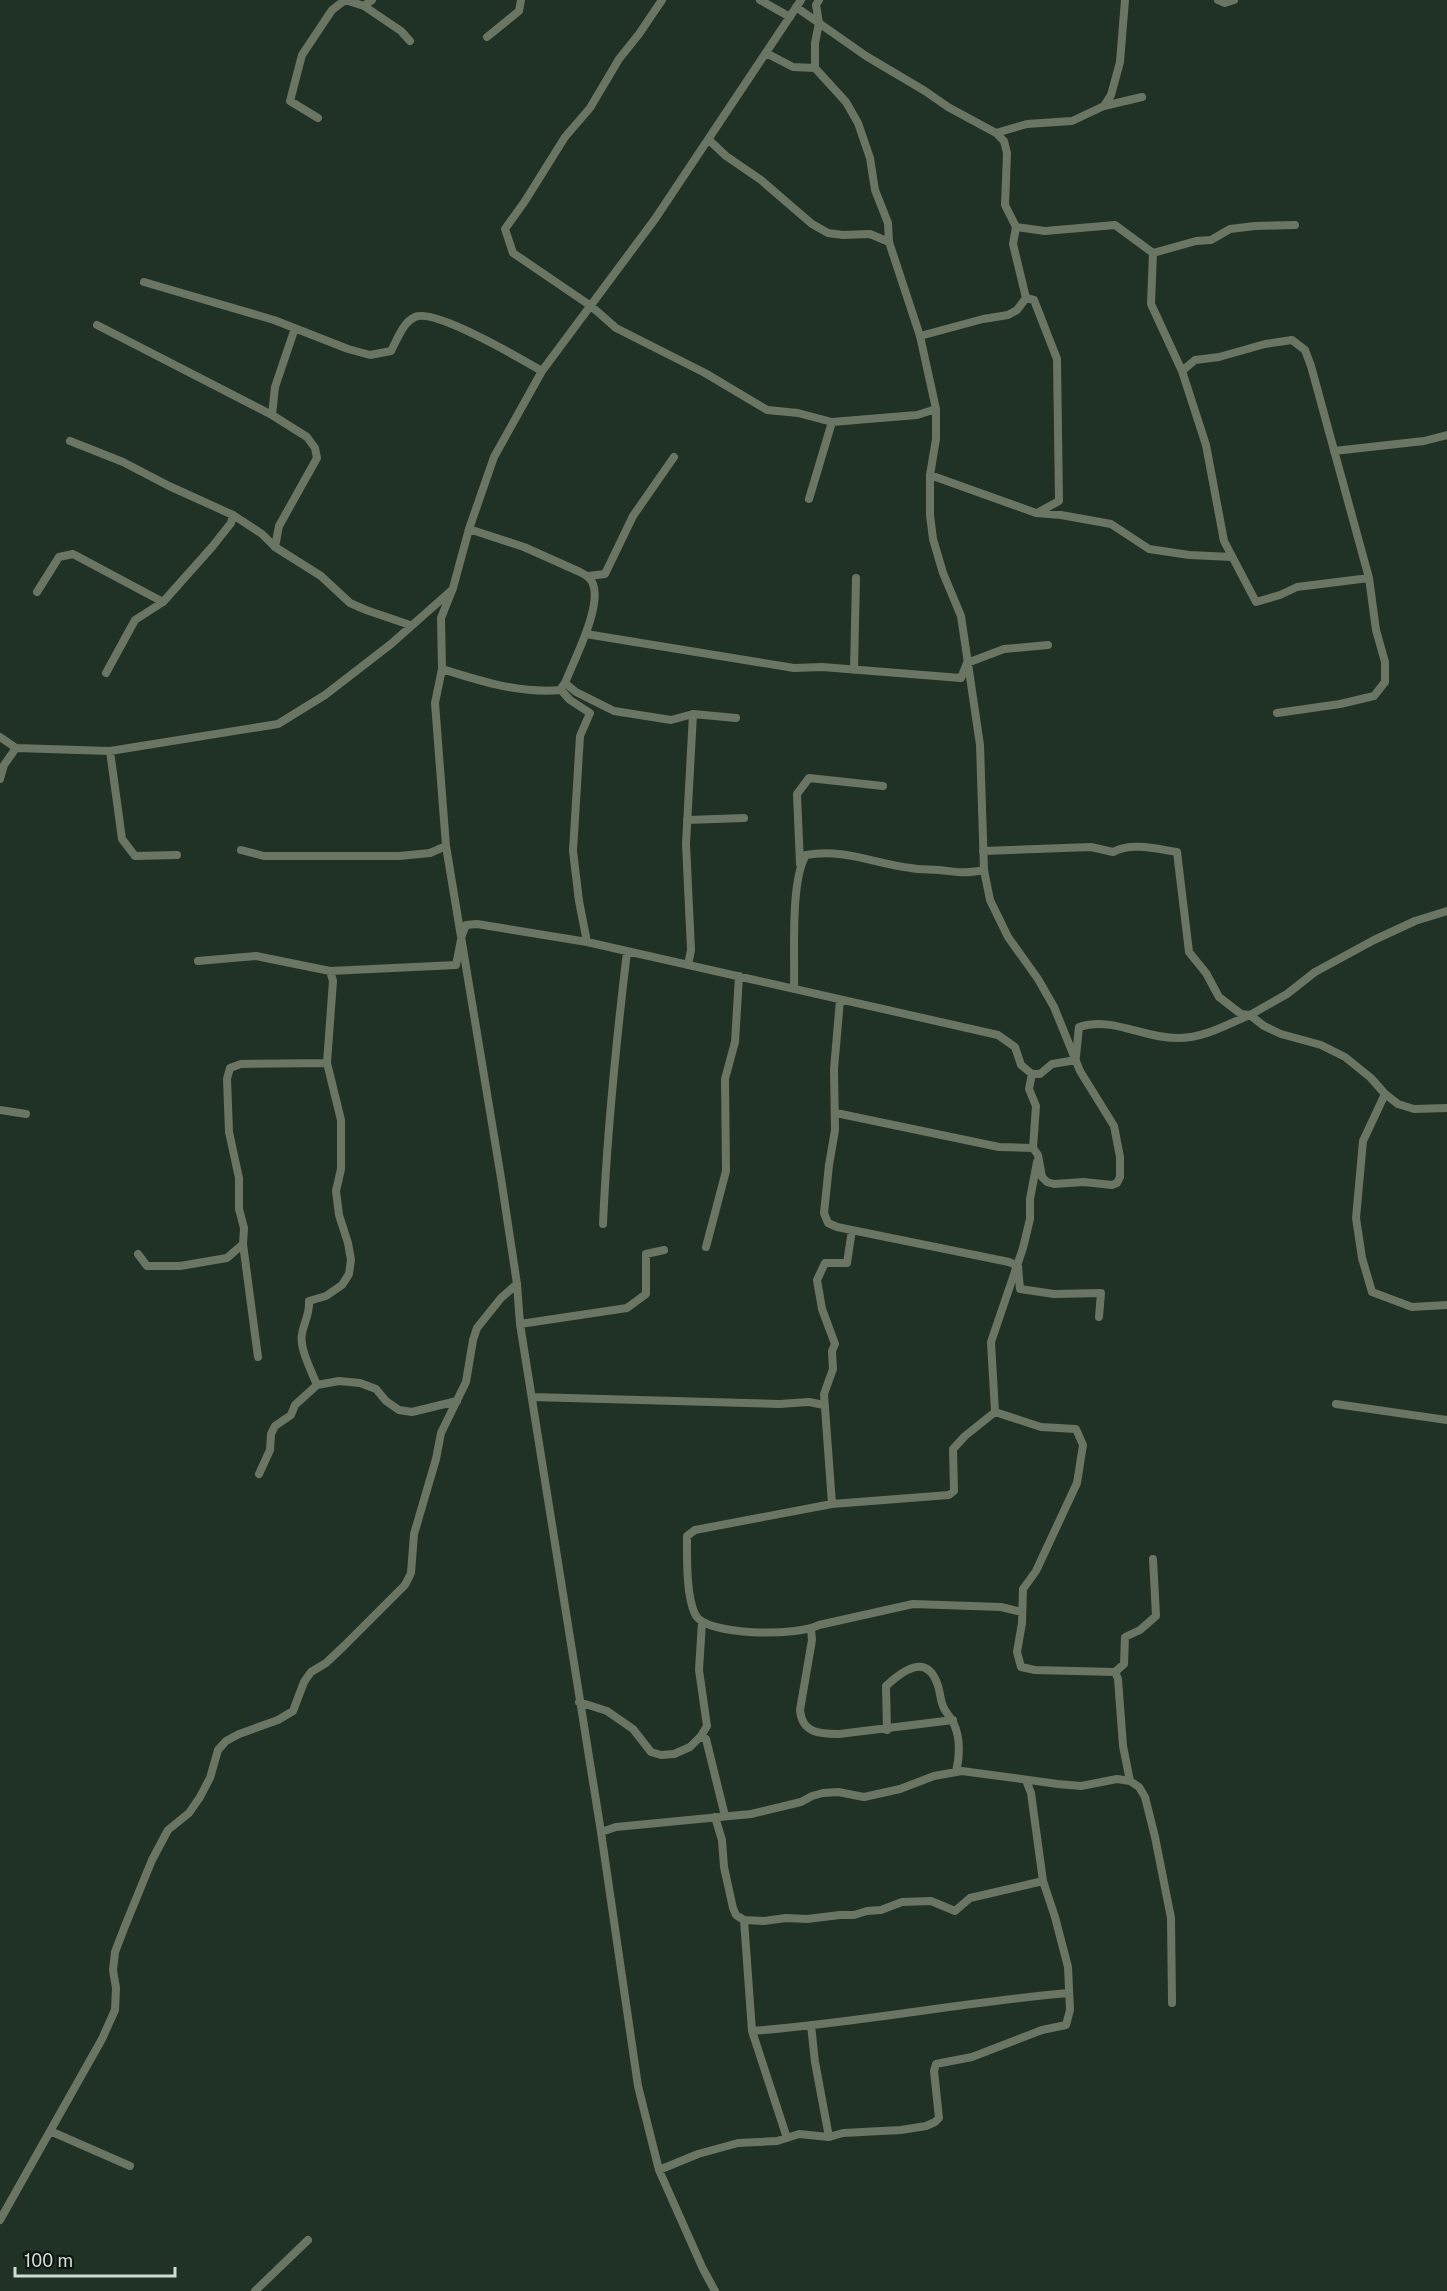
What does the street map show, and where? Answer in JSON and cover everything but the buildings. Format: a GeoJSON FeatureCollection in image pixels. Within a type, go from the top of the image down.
{"type":"FeatureCollection","features":[{"type":"Feature","properties":{"kind":"street"},"geometry":{"type":"LineString","coordinates":[[318,118],[290,101],[302,55],[332,10],[345,0],[364,6],[401,30],[410,41]]}},
{"type":"Feature","properties":{"kind":"street"},"geometry":{"type":"LineString","coordinates":[[364,6],[372,0]]}},
{"type":"Feature","properties":{"kind":"street"},"geometry":{"type":"LineString","coordinates":[[487,37],[519,11],[521,0]]}},
{"type":"Feature","properties":{"kind":"street"},"geometry":{"type":"LineString","coordinates":[[662,0],[619,59],[590,108],[565,137],[505,229],[513,253],[591,306],[616,328],[705,373],[767,410],[798,413],[832,422],[917,415],[936,409]]}},
{"type":"Feature","properties":{"kind":"street"},"geometry":{"type":"LineString","coordinates":[[760,0],[790,17]]}},
{"type":"Feature","properties":{"kind":"street"},"geometry":{"type":"LineString","coordinates":[[819,0],[816,5],[819,22],[815,43],[816,68],[846,102],[858,123],[870,158],[875,190],[888,223],[889,242],[920,336],[936,409],[936,440],[930,475],[930,515],[933,539],[943,573],[961,616],[980,745],[984,870],[990,900],[1008,937],[1054,1007],[1080,1071],[1114,1126],[1120,1157],[1120,1177],[1117,1183],[1112,1185],[1047,1182],[1042,1177],[1036,1151]]}},
{"type":"Feature","properties":{"kind":"street"},"geometry":{"type":"LineString","coordinates":[[1104,106],[1111,95],[1120,62],[1125,0]]}},
{"type":"Feature","properties":{"kind":"street"},"geometry":{"type":"LineString","coordinates":[[1218,0],[1225,3],[1234,0]]}},
{"type":"Feature","properties":{"kind":"street"},"geometry":{"type":"LineString","coordinates":[[715,2291],[659,2170],[638,2086],[601,1832],[520,1324],[517,1284],[446,846],[435,703],[442,669],[441,618],[453,588],[469,529],[494,457],[542,370],[655,219],[798,4],[866,56],[948,107],[996,133],[1005,141],[1007,153],[1005,205],[1016,227],[1013,244],[1026,298]]}},
{"type":"Feature","properties":{"kind":"street"},"geometry":{"type":"LineString","coordinates":[[766,53],[793,67],[816,68]]}},
{"type":"Feature","properties":{"kind":"street"},"geometry":{"type":"LineString","coordinates":[[996,133],[1027,124],[1072,121],[1104,106],[1142,97]]}},
{"type":"Feature","properties":{"kind":"street"},"geometry":{"type":"LineString","coordinates":[[709,140],[726,156],[761,180],[799,213],[828,233],[870,234],[889,242]]}},
{"type":"Feature","properties":{"kind":"street"},"geometry":{"type":"LineString","coordinates":[[1016,227],[1045,231],[1115,225],[1153,253]]}},
{"type":"Feature","properties":{"kind":"street"},"geometry":{"type":"LineString","coordinates":[[1153,253],[1196,241],[1211,240],[1230,229],[1295,225]]}},
{"type":"Feature","properties":{"kind":"street"},"geometry":{"type":"LineString","coordinates":[[1153,253],[1151,304],[1182,371],[1206,445],[1224,541],[1256,602],[1310,584],[1319,585],[1369,578]]}},
{"type":"Feature","properties":{"kind":"street"},"geometry":{"type":"LineString","coordinates":[[144,282],[295,328],[348,349],[370,355],[391,351],[408,320],[418,315],[426,316],[465,330],[542,370]]}},
{"type":"Feature","properties":{"kind":"street"},"geometry":{"type":"LineString","coordinates":[[920,336],[983,319],[1008,315],[1017,310],[1026,298]]}},
{"type":"Feature","properties":{"kind":"street"},"geometry":{"type":"LineString","coordinates":[[1026,298],[1034,300],[1057,359],[1059,501],[1036,513]]}},
{"type":"Feature","properties":{"kind":"street"},"geometry":{"type":"LineString","coordinates":[[97,326],[272,416],[307,437],[315,448],[317,458],[279,526],[275,547]]}},
{"type":"Feature","properties":{"kind":"street"},"geometry":{"type":"LineString","coordinates":[[272,416],[276,387],[295,328]]}},
{"type":"Feature","properties":{"kind":"street"},"geometry":{"type":"LineString","coordinates":[[1182,371],[1195,360],[1219,357],[1265,344],[1292,340],[1305,350],[1311,366],[1369,578],[1376,630],[1385,662],[1384,682],[1374,696],[1340,704],[1277,712]]}},
{"type":"Feature","properties":{"kind":"street"},"geometry":{"type":"LineString","coordinates":[[809,499],[832,422]]}},
{"type":"Feature","properties":{"kind":"street"},"geometry":{"type":"LineString","coordinates":[[1334,451],[1424,441],[1447,435]]}},
{"type":"Feature","properties":{"kind":"street"},"geometry":{"type":"LineString","coordinates":[[70,441],[123,462],[233,515],[262,534],[275,547],[321,576],[350,603],[410,625]]}},
{"type":"Feature","properties":{"kind":"street"},"geometry":{"type":"LineString","coordinates":[[587,942],[573,851],[580,736],[590,713],[570,700],[563,686],[586,634],[595,592],[633,516],[674,457]]}},
{"type":"Feature","properties":{"kind":"street"},"geometry":{"type":"LineString","coordinates":[[930,475],[1036,513],[1111,524],[1149,549],[1189,555],[1232,557]]}},
{"type":"Feature","properties":{"kind":"street"},"geometry":{"type":"LineString","coordinates":[[106,673],[135,620],[163,602],[212,547],[231,523],[233,515]]}},
{"type":"Feature","properties":{"kind":"street"},"geometry":{"type":"LineString","coordinates":[[262,534],[279,526]]}},
{"type":"Feature","properties":{"kind":"street"},"geometry":{"type":"LineString","coordinates":[[469,529],[524,547],[588,576],[595,592]]}},
{"type":"Feature","properties":{"kind":"street"},"geometry":{"type":"LineString","coordinates":[[37,592],[59,557],[73,554],[163,602]]}},
{"type":"Feature","properties":{"kind":"street"},"geometry":{"type":"LineString","coordinates":[[588,576],[605,574]]}},
{"type":"Feature","properties":{"kind":"street"},"geometry":{"type":"LineString","coordinates":[[854,670],[856,578]]}},
{"type":"Feature","properties":{"kind":"street"},"geometry":{"type":"LineString","coordinates":[[0,737],[16,748],[110,751],[278,724],[325,695],[391,644],[453,588]]}},
{"type":"Feature","properties":{"kind":"street"},"geometry":{"type":"LineString","coordinates":[[586,634],[794,668],[822,667],[961,678],[967,663],[1004,649],[1048,645]]}},
{"type":"Feature","properties":{"kind":"street"},"geometry":{"type":"LineString","coordinates":[[442,669],[543,693],[563,686],[614,711],[671,720],[693,714],[736,718]]}},
{"type":"Feature","properties":{"kind":"street"},"geometry":{"type":"LineString","coordinates":[[688,965],[691,950],[686,881],[687,820],[693,714]]}},
{"type":"Feature","properties":{"kind":"street"},"geometry":{"type":"LineString","coordinates":[[0,779],[4,765],[16,748]]}},
{"type":"Feature","properties":{"kind":"street"},"geometry":{"type":"LineString","coordinates":[[110,751],[122,839],[135,856],[177,855]]}},
{"type":"Feature","properties":{"kind":"street"},"geometry":{"type":"LineString","coordinates":[[794,988],[796,884],[800,864],[797,794],[809,778],[883,786]]}},
{"type":"Feature","properties":{"kind":"street"},"geometry":{"type":"LineString","coordinates":[[687,820],[744,818]]}},
{"type":"Feature","properties":{"kind":"street"},"geometry":{"type":"LineString","coordinates":[[241,850],[264,856],[399,856],[430,853],[446,846]]}},
{"type":"Feature","properties":{"kind":"street"},"geometry":{"type":"LineString","coordinates":[[983,851],[1091,848],[1113,852],[1119,849],[1146,847],[1177,852],[1189,952],[1206,973],[1219,997],[1240,1014],[1250,1015],[1264,1026],[1281,1034],[1321,1046],[1345,1058],[1371,1078],[1385,1094],[1398,1104],[1414,1109],[1447,1108]]}},
{"type":"Feature","properties":{"kind":"street"},"geometry":{"type":"LineString","coordinates":[[800,864],[806,855],[823,852],[912,868],[963,874],[984,870]]}},
{"type":"Feature","properties":{"kind":"street"},"geometry":{"type":"LineString","coordinates":[[1076,1060],[1078,1027],[1093,1023],[1117,1025],[1153,1036],[1180,1038],[1210,1033],[1250,1015],[1287,994],[1315,972],[1374,940],[1415,921],[1447,911]]}},
{"type":"Feature","properties":{"kind":"street"},"geometry":{"type":"LineString","coordinates":[[198,961],[256,956],[330,971],[456,965],[466,925],[477,924],[587,942],[998,1035],[1016,1047],[1021,1065],[1032,1074],[1040,1074],[1052,1064],[1076,1060]]}},
{"type":"Feature","properties":{"kind":"street"},"geometry":{"type":"LineString","coordinates":[[603,1224],[612,1082],[627,952]]}},
{"type":"Feature","properties":{"kind":"street"},"geometry":{"type":"LineString","coordinates":[[317,1385],[307,1361],[302,1338],[310,1310],[309,1301],[326,1296],[342,1285],[349,1274],[351,1260],[339,1215],[336,1191],[340,1169],[341,1120],[327,1063],[333,981],[330,971]]}},
{"type":"Feature","properties":{"kind":"street"},"geometry":{"type":"LineString","coordinates":[[706,1247],[726,1170],[725,1079],[735,1042],[739,976]]}},
{"type":"Feature","properties":{"kind":"street"},"geometry":{"type":"LineString","coordinates":[[840,1000],[834,1069],[836,1130],[829,1165],[825,1213],[828,1223],[837,1227],[943,1247],[1018,1266]]}},
{"type":"Feature","properties":{"kind":"street"},"geometry":{"type":"LineString","coordinates":[[258,1357],[243,1244],[244,1228],[239,1209],[239,1178],[229,1132],[227,1079],[230,1068],[241,1064],[327,1063]]}},
{"type":"Feature","properties":{"kind":"street"},"geometry":{"type":"LineString","coordinates":[[1032,1074],[1029,1089],[1036,1106],[1036,1151],[1030,1219],[1018,1266],[1020,1289],[1054,1294],[1101,1293],[1099,1317]]}},
{"type":"Feature","properties":{"kind":"street"},"geometry":{"type":"LineString","coordinates":[[1385,1094],[1363,1141],[1356,1218],[1362,1258],[1372,1292],[1412,1307],[1447,1305]]}},
{"type":"Feature","properties":{"kind":"street"},"geometry":{"type":"LineString","coordinates":[[0,1110],[26,1114]]}},
{"type":"Feature","properties":{"kind":"street"},"geometry":{"type":"LineString","coordinates":[[836,1113],[999,1147],[1036,1151]]}},
{"type":"Feature","properties":{"kind":"street"},"geometry":{"type":"LineString","coordinates":[[832,1504],[824,1394],[832,1369],[832,1351],[835,1344],[822,1309],[817,1280],[825,1263],[848,1263],[852,1230]]}},
{"type":"Feature","properties":{"kind":"street"},"geometry":{"type":"LineString","coordinates":[[138,1254],[147,1266],[180,1266],[227,1258],[243,1244]]}},
{"type":"Feature","properties":{"kind":"street"},"geometry":{"type":"LineString","coordinates":[[520,1324],[627,1308],[646,1294],[646,1254],[664,1250]]}},
{"type":"Feature","properties":{"kind":"street"},"geometry":{"type":"LineString","coordinates":[[995,1412],[991,1342],[1018,1266]]}},
{"type":"Feature","properties":{"kind":"street"},"geometry":{"type":"LineString","coordinates":[[0,2220],[102,2040],[115,2010],[116,1988],[113,1970],[115,1952],[152,1860],[168,1830],[189,1813],[200,1797],[210,1778],[218,1750],[226,1741],[239,1734],[278,1720],[293,1711],[304,1682],[311,1672],[326,1663],[405,1585],[411,1573],[414,1534],[436,1459],[441,1433],[466,1383],[477,1328],[501,1298],[517,1284]]}},
{"type":"Feature","properties":{"kind":"street"},"geometry":{"type":"LineString","coordinates":[[259,1474],[270,1449],[271,1434],[275,1426],[291,1414],[295,1405],[317,1385],[339,1381],[360,1383],[376,1389],[386,1401],[399,1410],[412,1412],[457,1401]]}},
{"type":"Feature","properties":{"kind":"street"},"geometry":{"type":"LineString","coordinates":[[532,1397],[779,1404],[809,1402],[824,1405]]}},
{"type":"Feature","properties":{"kind":"street"},"geometry":{"type":"LineString","coordinates":[[1336,1404],[1447,1420]]}},
{"type":"Feature","properties":{"kind":"street"},"geometry":{"type":"LineString","coordinates":[[995,1412],[965,1436],[953,1449],[954,1491],[949,1495],[832,1504],[695,1530],[687,1536],[688,1580],[695,1615],[702,1622],[745,1632],[790,1632],[811,1629],[819,1625],[913,1604],[1001,1607],[1022,1612]]}},
{"type":"Feature","properties":{"kind":"street"},"geometry":{"type":"LineString","coordinates":[[995,1412],[1041,1427],[1076,1429],[1083,1445],[1077,1483],[1036,1571],[1023,1589],[1017,1652],[1022,1667],[1035,1670],[1115,1672],[1124,1664],[1125,1637],[1156,1616],[1153,1558]]}},
{"type":"Feature","properties":{"kind":"street"},"geometry":{"type":"LineString","coordinates":[[579,1702],[607,1711],[633,1730],[651,1752],[661,1755],[675,1754],[690,1747],[707,1726],[699,1670],[702,1622]]}},
{"type":"Feature","properties":{"kind":"street"},"geometry":{"type":"LineString","coordinates":[[811,1629],[812,1640],[801,1696],[801,1720],[809,1729],[824,1734],[887,1730],[952,1720]]}},
{"type":"Feature","properties":{"kind":"street"},"geometry":{"type":"LineString","coordinates":[[887,1730],[886,1686],[898,1674],[920,1666],[932,1672],[938,1684],[943,1708],[952,1720],[960,1748],[956,1772]]}},
{"type":"Feature","properties":{"kind":"street"},"geometry":{"type":"LineString","coordinates":[[1115,1672],[1118,1679],[1123,1746],[1131,1782]]}},
{"type":"Feature","properties":{"kind":"street"},"geometry":{"type":"LineString","coordinates":[[701,1736],[706,1739],[725,1816]]}},
{"type":"Feature","properties":{"kind":"street"},"geometry":{"type":"LineString","coordinates":[[601,1832],[616,1827],[751,1814],[801,1802],[823,1793],[838,1792],[864,1797],[900,1789],[934,1776],[962,1771],[1081,1786],[1117,1779],[1131,1782],[1139,1787],[1145,1797],[1171,1918],[1172,2003]]}},
{"type":"Feature","properties":{"kind":"street"},"geometry":{"type":"LineString","coordinates":[[659,2170],[698,2154],[738,2143],[777,2141],[799,2134],[829,2137],[843,2133],[901,2130],[926,2126],[939,2118],[934,2071],[936,2064],[972,2057],[1042,2030],[1063,2027],[1068,2023],[1068,1967],[1043,1881],[1031,1793],[1026,1780]]}},
{"type":"Feature","properties":{"kind":"street"},"geometry":{"type":"LineString","coordinates":[[715,1817],[722,1840],[724,1867],[733,1908],[736,1915],[744,1920],[764,1921],[854,1915],[881,1910],[902,1902],[931,1901],[955,1911],[970,1898],[1043,1881]]}},
{"type":"Feature","properties":{"kind":"street"},"geometry":{"type":"LineString","coordinates":[[744,1920],[752,2031],[787,2138]]}},
{"type":"Feature","properties":{"kind":"street"},"geometry":{"type":"LineString","coordinates":[[752,2031],[1069,1993]]}},
{"type":"Feature","properties":{"kind":"street"},"geometry":{"type":"LineString","coordinates":[[811,2025],[815,2062],[829,2137]]}},
{"type":"Feature","properties":{"kind":"street"},"geometry":{"type":"LineString","coordinates":[[50,2131],[130,2166]]}},
{"type":"Feature","properties":{"kind":"street"},"geometry":{"type":"LineString","coordinates":[[255,2291],[308,2240]]}}]}
